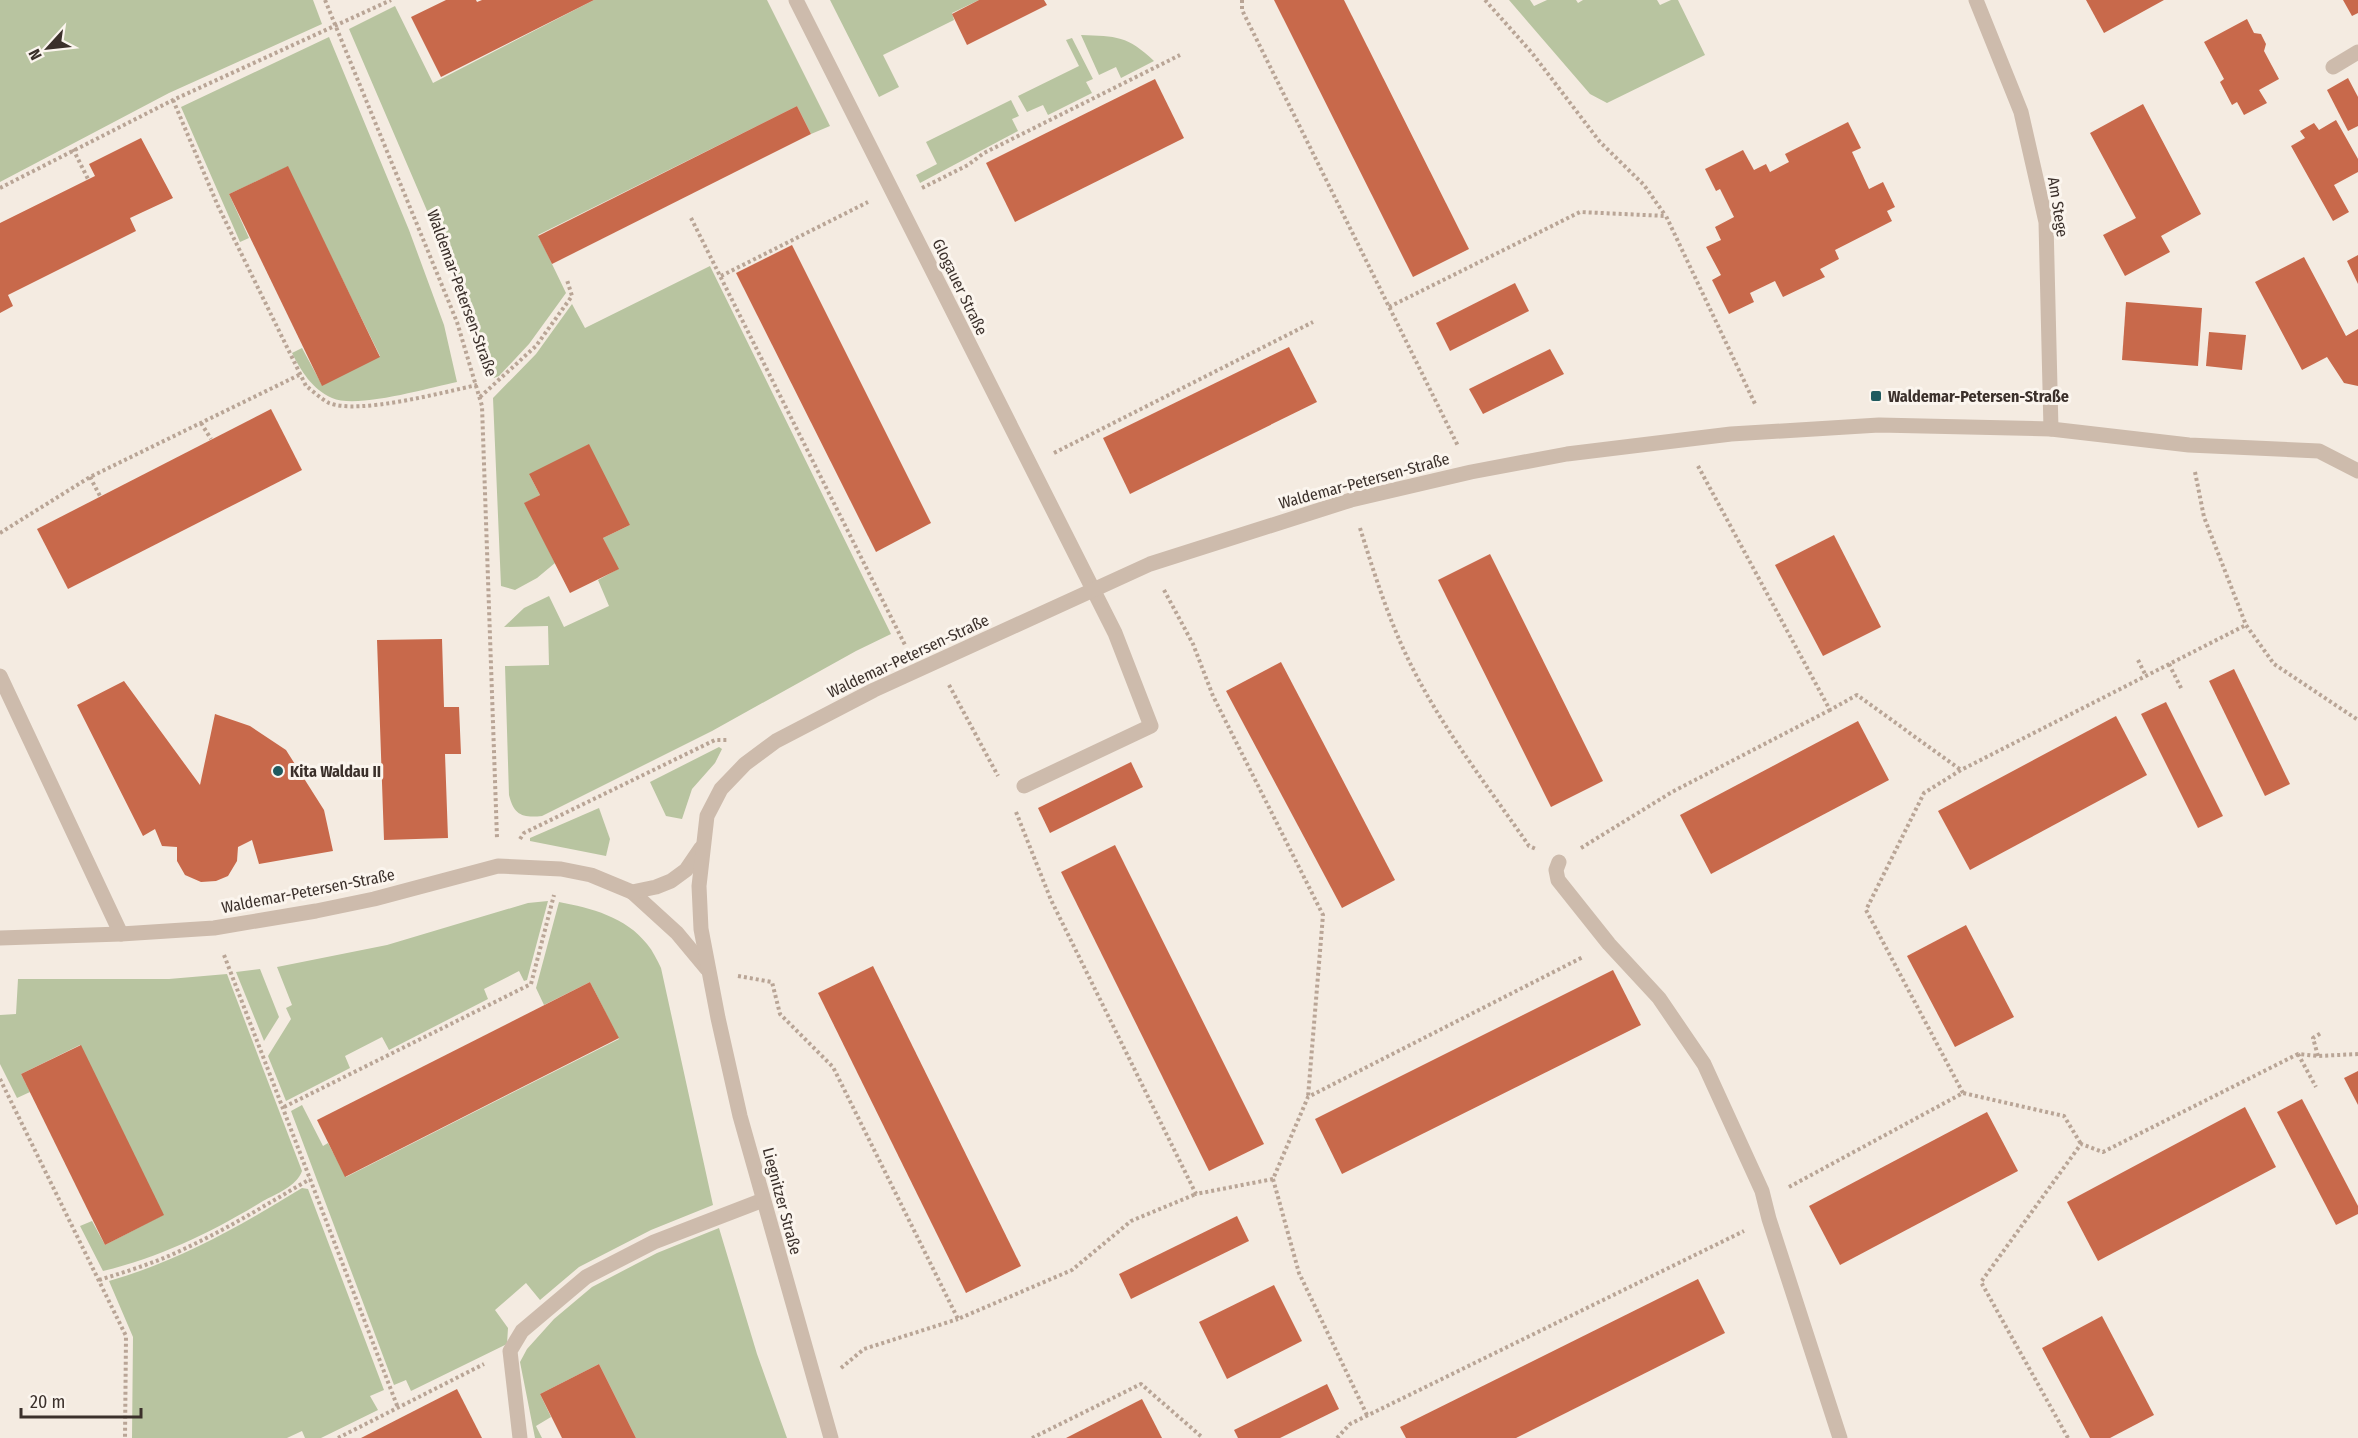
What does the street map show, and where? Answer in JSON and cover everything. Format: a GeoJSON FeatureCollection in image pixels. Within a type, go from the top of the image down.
{"type":"FeatureCollection","features":[{"type":"Feature","properties":{"kind":"street","name":"Glogauer Straße"},"geometry":{"type":"LineString","coordinates":[[796,0],[1115,633],[1151,726],[1024,786]]}},
{"type":"Feature","properties":{"kind":"street","name":"Am Stege"},"geometry":{"type":"LineString","coordinates":[[1976,0],[2021,112],[2046,222],[2051,429]]}},
{"type":"Feature","properties":{"kind":"street"},"geometry":{"type":"LineString","coordinates":[[2333,67],[2358,52]]}},
{"type":"Feature","properties":{"kind":"street","name":"Waldemar-Petersen-Straße"},"geometry":{"type":"LineString","coordinates":[[0,938],[214,928],[374,899],[498,866],[561,869],[591,875],[632,892],[656,887],[686,870],[702,847],[707,816],[721,789],[745,764],[776,741],[874,690],[1150,564],[1351,500],[1471,472],[1568,454],[1683,439],[1767,431],[1879,425],[2051,429],[2190,445],[2319,452],[2358,471]]}},
{"type":"Feature","properties":{"kind":"street"},"geometry":{"type":"LineString","coordinates":[[0,676],[122,934]]}},
{"type":"Feature","properties":{"kind":"street","name":"Liegnitzer Straße"},"geometry":{"type":"LineString","coordinates":[[702,847],[699,885],[701,929],[708,971],[740,1116],[831,1438]]}},
{"type":"Feature","properties":{"kind":"street"},"geometry":{"type":"LineString","coordinates":[[1559,862],[1556,870],[1558,880],[1609,944],[1659,998],[1704,1064],[1765,1200],[1768,1219],[1840,1438]]}},
{"type":"Feature","properties":{"kind":"street","name":"Liegnitzer Straße"},"geometry":{"type":"LineString","coordinates":[[632,892],[677,933],[708,971]]}},
{"type":"Feature","properties":{"kind":"street"},"geometry":{"type":"LineString","coordinates":[[520,1438],[510,1351],[522,1331],[586,1277],[654,1242],[763,1200]]}},
{"type":"Feature","properties":{"kind":"path","name":"Waldemar-Petersen-Straße"},"geometry":{"type":"LineString","coordinates":[[325,0],[457,322],[482,406],[498,866]]}},
{"type":"Feature","properties":{"kind":"path"},"geometry":{"type":"LineString","coordinates":[[0,188],[173,100],[391,0]]}},
{"type":"Feature","properties":{"kind":"path"},"geometry":{"type":"LineString","coordinates":[[1242,0],[1242,10],[1471,472]]}},
{"type":"Feature","properties":{"kind":"path"},"geometry":{"type":"LineString","coordinates":[[1485,0],[1532,53],[1600,142],[1644,185],[1666,216],[1767,431]]}},
{"type":"Feature","properties":{"kind":"path"},"geometry":{"type":"LineString","coordinates":[[721,276],[895,195],[968,165],[984,153],[1180,56]]}},
{"type":"Feature","properties":{"kind":"path"},"geometry":{"type":"LineString","coordinates":[[173,100],[218,206],[306,386],[329,403],[364,405],[477,385]]}},
{"type":"Feature","properties":{"kind":"path"},"geometry":{"type":"LineString","coordinates":[[73,149],[88,179]]}},
{"type":"Feature","properties":{"kind":"path"},"geometry":{"type":"LineString","coordinates":[[1389,307],[1580,212],[1666,216]]}},
{"type":"Feature","properties":{"kind":"path"},"geometry":{"type":"LineString","coordinates":[[691,218],[918,670]]}},
{"type":"Feature","properties":{"kind":"path"},"geometry":{"type":"LineString","coordinates":[[480,398],[536,346],[572,296],[567,280]]}},
{"type":"Feature","properties":{"kind":"path"},"geometry":{"type":"LineString","coordinates":[[1029,465],[1313,322]]}},
{"type":"Feature","properties":{"kind":"path"},"geometry":{"type":"LineString","coordinates":[[0,533],[90,477],[299,375]]}},
{"type":"Feature","properties":{"kind":"path"},"geometry":{"type":"LineString","coordinates":[[201,423],[211,439]]}},
{"type":"Feature","properties":{"kind":"path"},"geometry":{"type":"LineString","coordinates":[[1683,439],[1830,710]]}},
{"type":"Feature","properties":{"kind":"path"},"geometry":{"type":"LineString","coordinates":[[2190,445],[2204,517],[2246,625],[2274,664],[2358,720]]}},
{"type":"Feature","properties":{"kind":"path"},"geometry":{"type":"LineString","coordinates":[[90,477],[100,496]]}},
{"type":"Feature","properties":{"kind":"path"},"geometry":{"type":"LineString","coordinates":[[1351,500],[1384,602],[1412,668],[1440,717],[1529,846],[1559,862],[1672,792],[1857,695],[1961,770]]}},
{"type":"Feature","properties":{"kind":"path"},"geometry":{"type":"LineString","coordinates":[[1150,564],[1193,644],[1213,696],[1323,915],[1308,1097],[1272,1179],[1299,1273],[1367,1415]]}},
{"type":"Feature","properties":{"kind":"path"},"geometry":{"type":"LineString","coordinates":[[1964,1093],[1866,910],[1924,793],[1961,770],[2246,625]]}},
{"type":"Feature","properties":{"kind":"path"},"geometry":{"type":"LineString","coordinates":[[2138,660],[2146,676]]}},
{"type":"Feature","properties":{"kind":"path"},"geometry":{"type":"LineString","coordinates":[[937,661],[1000,780]]}},
{"type":"Feature","properties":{"kind":"path"},"geometry":{"type":"LineString","coordinates":[[2169,664],[2182,690]]}},
{"type":"Feature","properties":{"kind":"path"},"geometry":{"type":"LineString","coordinates":[[498,866],[524,833],[715,740],[776,741]]}},
{"type":"Feature","properties":{"kind":"path"},"geometry":{"type":"LineString","coordinates":[[1015,810],[1051,900],[1196,1194]]}},
{"type":"Feature","properties":{"kind":"path"},"geometry":{"type":"LineString","coordinates":[[284,1107],[531,984],[561,869]]}},
{"type":"Feature","properties":{"kind":"path"},"geometry":{"type":"LineString","coordinates":[[214,928],[398,1408]]}},
{"type":"Feature","properties":{"kind":"path"},"geometry":{"type":"LineString","coordinates":[[1308,1097],[1609,944]]}},
{"type":"Feature","properties":{"kind":"path"},"geometry":{"type":"LineString","coordinates":[[708,971],[772,982],[780,1014],[833,1067],[958,1319]]}},
{"type":"Feature","properties":{"kind":"path"},"geometry":{"type":"LineString","coordinates":[[2318,1056],[2313,1038],[2321,1033]]}},
{"type":"Feature","properties":{"kind":"path"},"geometry":{"type":"LineString","coordinates":[[1765,1200],[1964,1093],[2064,1116],[2081,1144],[2103,1152],[2298,1054],[2318,1056],[2358,1054]]}},
{"type":"Feature","properties":{"kind":"path"},"geometry":{"type":"LineString","coordinates":[[2298,1054],[2316,1088]]}},
{"type":"Feature","properties":{"kind":"path"},"geometry":{"type":"LineString","coordinates":[[0,1079],[126,1336],[125,1438]]}},
{"type":"Feature","properties":{"kind":"path"},"geometry":{"type":"LineString","coordinates":[[2068,1438],[1981,1282],[2081,1144]]}},
{"type":"Feature","properties":{"kind":"path"},"geometry":{"type":"LineString","coordinates":[[99,1280],[184,1249],[233,1225],[310,1179]]}},
{"type":"Feature","properties":{"kind":"path"},"geometry":{"type":"LineString","coordinates":[[816,1388],[864,1349],[958,1319],[1072,1270],[1131,1221],[1196,1194],[1272,1179]]}},
{"type":"Feature","properties":{"kind":"path"},"geometry":{"type":"LineString","coordinates":[[1337,1438],[1350,1424],[1367,1415],[1768,1219]]}},
{"type":"Feature","properties":{"kind":"path"},"geometry":{"type":"LineString","coordinates":[[338,1438],[510,1351]]}},
{"type":"Feature","properties":{"kind":"path"},"geometry":{"type":"LineString","coordinates":[[1032,1438],[1141,1384],[1203,1438]]}},
{"type":"Feature","properties":{"kind":"green space"},"geometry":{"type":"Polygon","coordinates":[[[0,0],[313,0],[322,24],[169,93],[0,182],[0,0]]]}},
{"type":"Feature","properties":{"kind":"green space"},"geometry":{"type":"Polygon","coordinates":[[[594,0],[767,0],[830,126],[811,134],[797,106],[538,235],[566,293],[529,344],[499,376],[494,378],[431,220],[349,29],[395,6],[433,83],[594,0]]]}},
{"type":"Feature","properties":{"kind":"green space"},"geometry":{"type":"Polygon","coordinates":[[[830,0],[979,0],[952,13],[954,20],[883,55],[899,87],[879,97],[830,0]]]}},
{"type":"Feature","properties":{"kind":"green space"},"geometry":{"type":"Polygon","coordinates":[[[1509,0],[1530,0],[1534,6],[1547,0],[1576,0],[1578,3],[1583,0],[1657,0],[1660,5],[1671,0],[1678,0],[1705,55],[1607,103],[1590,94],[1509,0]]]}},
{"type":"Feature","properties":{"kind":"green space"},"geometry":{"type":"Polygon","coordinates":[[[1081,35],[1121,39],[1137,47],[1154,61],[1121,78],[1116,67],[1099,75],[1081,35]]]}},
{"type":"Feature","properties":{"kind":"green space"},"geometry":{"type":"Polygon","coordinates":[[[329,37],[409,230],[444,325],[457,382],[358,401],[332,398],[313,385],[292,353],[302,348],[322,385],[380,356],[287,167],[229,194],[249,238],[240,242],[181,107],[329,37]]]}},
{"type":"Feature","properties":{"kind":"green space"},"geometry":{"type":"Polygon","coordinates":[[[1072,38],[1093,79],[1086,82],[1092,93],[1048,115],[1043,105],[1027,112],[1018,96],[1079,66],[1066,40],[1072,38]]]}},
{"type":"Feature","properties":{"kind":"green space"},"geometry":{"type":"Polygon","coordinates":[[[1011,100],[1019,116],[1012,119],[1018,131],[920,183],[916,175],[937,164],[926,142],[1011,100]]]}},
{"type":"Feature","properties":{"kind":"green space"},"geometry":{"type":"Polygon","coordinates":[[[710,266],[891,634],[712,731],[542,816],[524,816],[513,807],[509,795],[505,666],[549,665],[548,626],[504,627],[524,608],[549,596],[564,627],[609,606],[598,580],[618,569],[603,538],[630,525],[529,474],[540,495],[525,503],[555,563],[537,578],[515,590],[501,586],[493,398],[536,354],[572,304],[585,328],[710,266]]]}},
{"type":"Feature","properties":{"kind":"green space"},"geometry":{"type":"Polygon","coordinates":[[[719,747],[722,749],[715,763],[692,789],[682,819],[666,816],[650,782],[719,747]]]}},
{"type":"Feature","properties":{"kind":"green space"},"geometry":{"type":"Polygon","coordinates":[[[599,808],[610,839],[606,856],[530,841],[530,838],[599,808]]]}},
{"type":"Feature","properties":{"kind":"green space"},"geometry":{"type":"Polygon","coordinates":[[[548,901],[527,980],[524,981],[519,971],[484,989],[488,999],[389,1050],[382,1037],[345,1056],[350,1068],[286,1101],[268,1056],[291,1019],[286,1008],[292,1005],[277,967],[387,945],[528,903],[548,901]]]}},
{"type":"Feature","properties":{"kind":"green space"},"geometry":{"type":"Polygon","coordinates":[[[559,902],[607,915],[629,927],[649,947],[661,968],[713,1205],[651,1230],[579,1267],[540,1300],[526,1283],[495,1310],[508,1328],[507,1344],[411,1391],[406,1380],[394,1385],[291,1111],[302,1105],[323,1146],[328,1143],[346,1177],[619,1039],[590,982],[544,1005],[536,988],[559,902]]]}},
{"type":"Feature","properties":{"kind":"green space"},"geometry":{"type":"Polygon","coordinates":[[[260,969],[279,1017],[264,1041],[236,972],[260,969]]]}},
{"type":"Feature","properties":{"kind":"green space"},"geometry":{"type":"Polygon","coordinates":[[[227,974],[302,1171],[296,1181],[286,1189],[225,1223],[166,1251],[103,1271],[80,1226],[92,1221],[105,1245],[163,1215],[80,1045],[21,1074],[30,1092],[17,1098],[0,1064],[0,1015],[16,1014],[18,979],[169,979],[227,974]]]}},
{"type":"Feature","properties":{"kind":"green space"},"geometry":{"type":"Polygon","coordinates":[[[302,1188],[308,1189],[384,1390],[370,1396],[378,1410],[321,1438],[305,1438],[302,1431],[287,1438],[132,1438],[133,1337],[109,1281],[184,1253],[256,1216],[302,1188]]]}},
{"type":"Feature","properties":{"kind":"green space"},"geometry":{"type":"Polygon","coordinates":[[[719,1228],[757,1354],[787,1438],[636,1438],[599,1364],[540,1394],[551,1417],[536,1426],[542,1438],[535,1438],[520,1362],[527,1349],[554,1319],[592,1287],[657,1253],[719,1228]]]}},
{"type":"Feature","properties":{"kind":"building"},"geometry":{"type":"Polygon","coordinates":[[[446,0],[476,0],[477,2],[482,0],[594,0],[441,77],[411,17],[446,0]]]}},
{"type":"Feature","properties":{"kind":"building"},"geometry":{"type":"Polygon","coordinates":[[[979,0],[1044,0],[1047,5],[967,45],[952,14],[979,0]]]}},
{"type":"Feature","properties":{"kind":"building"},"geometry":{"type":"Polygon","coordinates":[[[1274,0],[1344,0],[1469,249],[1413,277],[1274,0]]]}},
{"type":"Feature","properties":{"kind":"building"},"geometry":{"type":"Polygon","coordinates":[[[2086,0],[2164,0],[2104,33],[2086,0]]]}},
{"type":"Feature","properties":{"kind":"building"},"geometry":{"type":"Polygon","coordinates":[[[2343,0],[2358,0],[2358,13],[2352,16],[2343,0]]]}},
{"type":"Feature","properties":{"kind":"building"},"geometry":{"type":"Polygon","coordinates":[[[2247,19],[2254,33],[2261,34],[2266,44],[2264,51],[2279,79],[2259,90],[2267,103],[2244,115],[2237,102],[2232,105],[2220,82],[2224,79],[2204,42],[2247,19]]]}},
{"type":"Feature","properties":{"kind":"building"},"geometry":{"type":"Polygon","coordinates":[[[2348,78],[2358,97],[2358,126],[2348,131],[2327,90],[2348,78]]]}},
{"type":"Feature","properties":{"kind":"building"},"geometry":{"type":"Polygon","coordinates":[[[1155,79],[1184,138],[1015,222],[986,163],[1155,79]]]}},
{"type":"Feature","properties":{"kind":"building"},"geometry":{"type":"Polygon","coordinates":[[[2143,104],[2201,214],[2161,236],[2170,252],[2125,276],[2103,235],[2136,218],[2090,133],[2143,104]]]}},
{"type":"Feature","properties":{"kind":"building"},"geometry":{"type":"Polygon","coordinates":[[[797,106],[811,134],[552,264],[538,236],[797,106]]]}},
{"type":"Feature","properties":{"kind":"building"},"geometry":{"type":"Polygon","coordinates":[[[2336,120],[2358,159],[2358,172],[2334,185],[2349,212],[2333,221],[2291,146],[2305,138],[2300,131],[2314,123],[2319,130],[2336,120]]]}},
{"type":"Feature","properties":{"kind":"building"},"geometry":{"type":"Polygon","coordinates":[[[1848,122],[1861,148],[1852,152],[1869,189],[1883,182],[1895,207],[1887,211],[1892,221],[1835,250],[1839,259],[1820,269],[1825,277],[1783,297],[1775,281],[1750,293],[1754,302],[1729,314],[1712,280],[1721,275],[1706,247],[1721,240],[1715,227],[1734,217],[1720,189],[1716,191],[1705,169],[1743,150],[1754,170],[1766,164],[1770,172],[1789,162],[1785,154],[1848,122]]]}},
{"type":"Feature","properties":{"kind":"building"},"geometry":{"type":"Polygon","coordinates":[[[141,138],[173,198],[130,218],[136,231],[8,295],[13,306],[0,313],[0,223],[95,176],[89,164],[141,138]]]}},
{"type":"Feature","properties":{"kind":"building"},"geometry":{"type":"Polygon","coordinates":[[[288,166],[380,357],[322,386],[229,194],[288,166]]]}},
{"type":"Feature","properties":{"kind":"building"},"geometry":{"type":"Polygon","coordinates":[[[792,245],[931,523],[876,552],[736,273],[792,245]]]}},
{"type":"Feature","properties":{"kind":"building"},"geometry":{"type":"Polygon","coordinates":[[[2358,255],[2358,284],[2347,261],[2358,255]]]}},
{"type":"Feature","properties":{"kind":"building"},"geometry":{"type":"Polygon","coordinates":[[[2304,257],[2346,336],[2358,329],[2358,386],[2344,383],[2327,357],[2302,370],[2255,282],[2304,257]]]}},
{"type":"Feature","properties":{"kind":"building"},"geometry":{"type":"Polygon","coordinates":[[[1515,283],[1529,311],[1450,351],[1436,323],[1515,283]]]}},
{"type":"Feature","properties":{"kind":"building"},"geometry":{"type":"Polygon","coordinates":[[[2126,302],[2202,308],[2198,366],[2122,360],[2126,302]]]}},
{"type":"Feature","properties":{"kind":"building"},"geometry":{"type":"Polygon","coordinates":[[[2209,332],[2246,335],[2242,370],[2206,366],[2209,332]]]}},
{"type":"Feature","properties":{"kind":"building"},"geometry":{"type":"Polygon","coordinates":[[[1289,347],[1317,402],[1130,494],[1103,438],[1289,347]]]}},
{"type":"Feature","properties":{"kind":"building"},"geometry":{"type":"Polygon","coordinates":[[[1550,349],[1564,374],[1483,414],[1469,389],[1550,349]]]}},
{"type":"Feature","properties":{"kind":"building"},"geometry":{"type":"Polygon","coordinates":[[[271,409],[302,470],[68,589],[37,529],[271,409]]]}},
{"type":"Feature","properties":{"kind":"building"},"geometry":{"type":"Polygon","coordinates":[[[589,444],[630,525],[603,538],[619,569],[570,593],[524,503],[540,495],[529,474],[589,444]]]}},
{"type":"Feature","properties":{"kind":"building"},"geometry":{"type":"Polygon","coordinates":[[[1834,535],[1881,627],[1823,656],[1775,565],[1834,535]]]}},
{"type":"Feature","properties":{"kind":"building"},"geometry":{"type":"Polygon","coordinates":[[[1490,554],[1603,781],[1551,807],[1438,580],[1490,554]]]}},
{"type":"Feature","properties":{"kind":"building"},"geometry":{"type":"Polygon","coordinates":[[[442,639],[444,707],[459,707],[461,754],[445,754],[448,838],[384,840],[377,640],[442,639]]]}},
{"type":"Feature","properties":{"kind":"building"},"geometry":{"type":"Polygon","coordinates":[[[1281,662],[1395,880],[1342,908],[1226,691],[1281,662]]]}},
{"type":"Feature","properties":{"kind":"building"},"geometry":{"type":"Polygon","coordinates":[[[2234,669],[2290,784],[2265,796],[2209,681],[2234,669]]]}},
{"type":"Feature","properties":{"kind":"building"},"geometry":{"type":"Polygon","coordinates":[[[124,681],[200,785],[215,714],[250,726],[286,750],[324,810],[333,851],[259,864],[252,840],[238,847],[237,861],[228,876],[216,881],[201,882],[185,875],[177,861],[177,847],[162,846],[155,829],[143,836],[77,705],[124,681]]]}},
{"type":"Feature","properties":{"kind":"building"},"geometry":{"type":"Polygon","coordinates":[[[2166,702],[2223,816],[2198,828],[2141,714],[2166,702]]]}},
{"type":"Feature","properties":{"kind":"building"},"geometry":{"type":"Polygon","coordinates":[[[2116,716],[2147,775],[1970,870],[1938,811],[2116,716]]]}},
{"type":"Feature","properties":{"kind":"building"},"geometry":{"type":"Polygon","coordinates":[[[1858,721],[1889,780],[1711,874],[1680,815],[1858,721]]]}},
{"type":"Feature","properties":{"kind":"building"},"geometry":{"type":"Polygon","coordinates":[[[1131,762],[1143,787],[1050,833],[1038,808],[1131,762]]]}},
{"type":"Feature","properties":{"kind":"building"},"geometry":{"type":"Polygon","coordinates":[[[1115,845],[1264,1144],[1209,1171],[1061,872],[1115,845]]]}},
{"type":"Feature","properties":{"kind":"building"},"geometry":{"type":"Polygon","coordinates":[[[1966,925],[2014,1017],[1955,1047],[1907,956],[1966,925]]]}},
{"type":"Feature","properties":{"kind":"building"},"geometry":{"type":"Polygon","coordinates":[[[873,966],[1021,1266],[966,1293],[818,993],[873,966]]]}},
{"type":"Feature","properties":{"kind":"building"},"geometry":{"type":"Polygon","coordinates":[[[1613,970],[1641,1025],[1342,1174],[1315,1119],[1613,970]]]}},
{"type":"Feature","properties":{"kind":"building"},"geometry":{"type":"Polygon","coordinates":[[[590,982],[619,1038],[345,1177],[317,1120],[590,982]]]}},
{"type":"Feature","properties":{"kind":"building"},"geometry":{"type":"Polygon","coordinates":[[[81,1045],[164,1215],[105,1245],[21,1074],[81,1045]]]}},
{"type":"Feature","properties":{"kind":"building"},"geometry":{"type":"Polygon","coordinates":[[[2358,1071],[2358,1105],[2344,1078],[2358,1071]]]}},
{"type":"Feature","properties":{"kind":"building"},"geometry":{"type":"Polygon","coordinates":[[[2302,1099],[2358,1206],[2358,1214],[2336,1225],[2277,1112],[2302,1099]]]}},
{"type":"Feature","properties":{"kind":"building"},"geometry":{"type":"Polygon","coordinates":[[[2245,1107],[2276,1167],[2098,1261],[2067,1202],[2245,1107]]]}},
{"type":"Feature","properties":{"kind":"building"},"geometry":{"type":"Polygon","coordinates":[[[1987,1112],[2018,1171],[1840,1265],[1809,1206],[1987,1112]]]}},
{"type":"Feature","properties":{"kind":"building"},"geometry":{"type":"Polygon","coordinates":[[[1237,1216],[1249,1241],[1131,1299],[1119,1274],[1237,1216]]]}},
{"type":"Feature","properties":{"kind":"building"},"geometry":{"type":"Polygon","coordinates":[[[1698,1279],[1725,1333],[1516,1438],[1406,1438],[1400,1427],[1698,1279]]]}},
{"type":"Feature","properties":{"kind":"building"},"geometry":{"type":"Polygon","coordinates":[[[1274,1285],[1302,1341],[1227,1379],[1199,1322],[1274,1285]]]}},
{"type":"Feature","properties":{"kind":"building"},"geometry":{"type":"Polygon","coordinates":[[[2102,1316],[2154,1415],[2110,1438],[2090,1438],[2042,1348],[2102,1316]]]}},
{"type":"Feature","properties":{"kind":"building"},"geometry":{"type":"Polygon","coordinates":[[[599,1364],[636,1438],[562,1438],[540,1394],[599,1364]]]}},
{"type":"Feature","properties":{"kind":"building"},"geometry":{"type":"Polygon","coordinates":[[[1327,1384],[1339,1409],[1280,1438],[1238,1438],[1234,1430],[1327,1384]]]}},
{"type":"Feature","properties":{"kind":"building"},"geometry":{"type":"Polygon","coordinates":[[[457,1389],[482,1438],[361,1438],[457,1389]]]}},
{"type":"Feature","properties":{"kind":"building"},"geometry":{"type":"Polygon","coordinates":[[[1142,1399],[1162,1438],[1066,1438],[1142,1399]]]}},
{"type":"Feature","properties":{"kind":"place","name":"Waldemar-Petersen-Straße"},"geometry":{"type":"Point","coordinates":[1876,396]}},
{"type":"Feature","properties":{"kind":"place","name":"Kita Waldau II"},"geometry":{"type":"Point","coordinates":[278,771]}}]}
